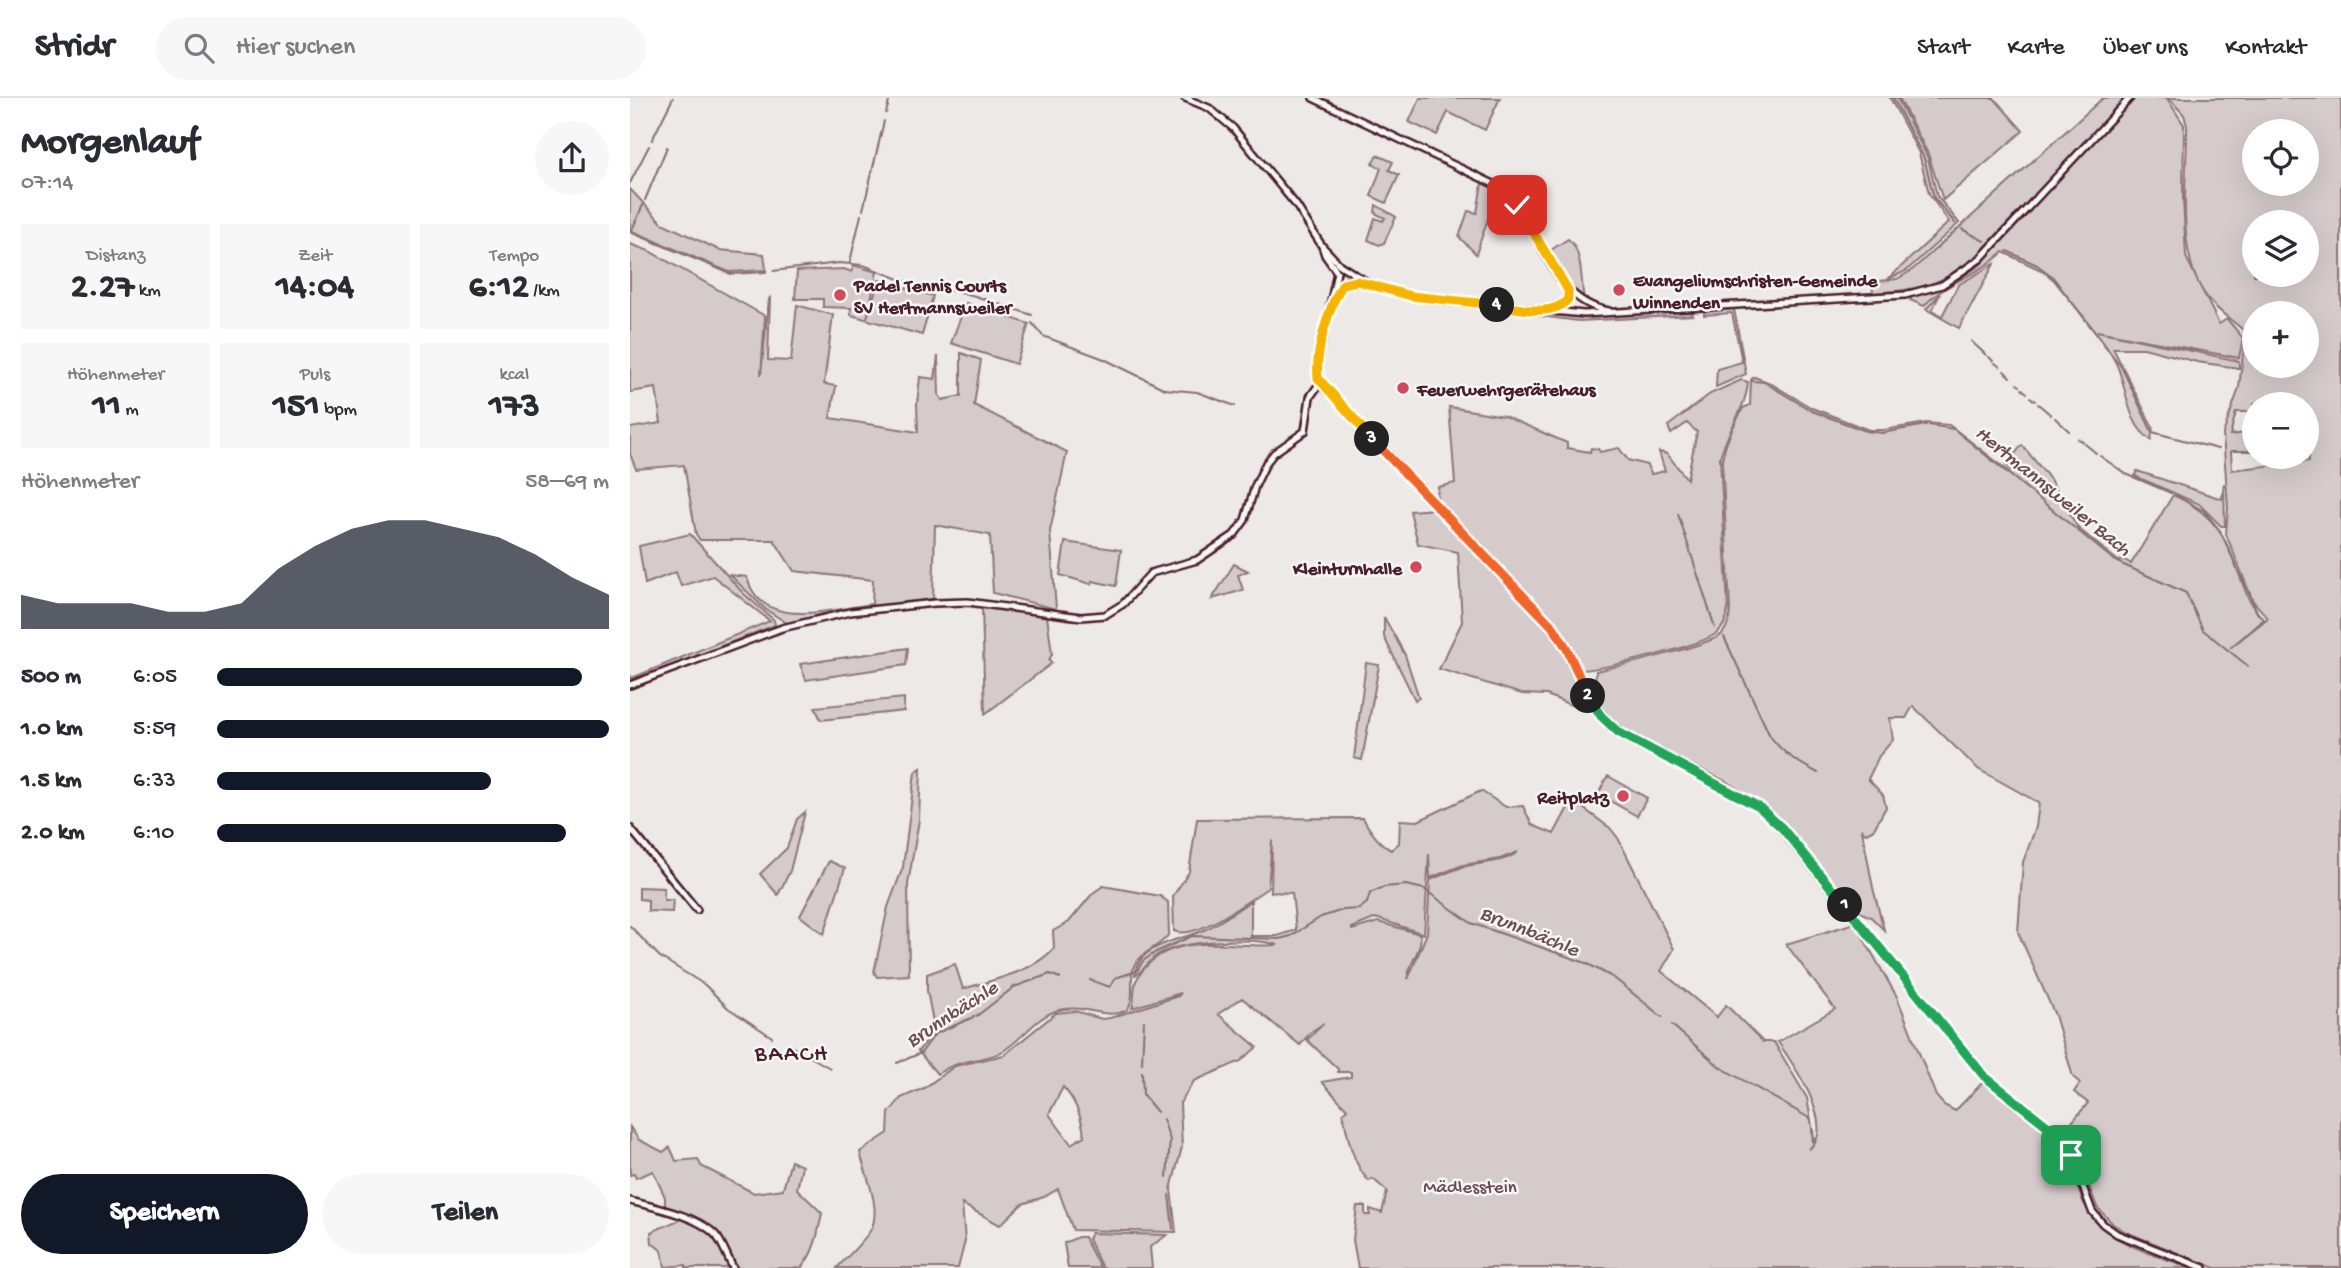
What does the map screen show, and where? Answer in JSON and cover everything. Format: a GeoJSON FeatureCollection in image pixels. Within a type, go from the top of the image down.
{"type":"FeatureCollection","features":[{"type":"Feature","properties":{"kind":"main road"},"geometry":{"type":"LineString","coordinates":[[1185,98],[1198,101],[1233,128],[1296,205],[1322,246],[1346,271],[1370,284]]}},
{"type":"Feature","properties":{"kind":"main road"},"geometry":{"type":"LineString","coordinates":[[1313,98],[1500,187],[1517,205],[1568,290],[1592,307],[1621,313]]}},
{"type":"Feature","properties":{"kind":"main road"},"geometry":{"type":"LineString","coordinates":[[1332,302],[1347,281],[1428,299],[1584,314],[1905,295],[1931,289],[1956,278],[1980,259],[2130,98]]}},
{"type":"Feature","properties":{"kind":"main road"},"geometry":{"type":"LineString","coordinates":[[1322,246],[1337,272],[1318,363],[1320,383],[1554,628],[1589,697],[1610,725],[1629,738],[1729,788],[1759,807],[1776,822],[1984,1076],[2047,1125],[2063,1143],[2092,1211],[2103,1224],[2118,1234],[2204,1268]]}},
{"type":"Feature","properties":{"kind":"main road"},"geometry":{"type":"LineString","coordinates":[[1546,310],[1566,302],[1568,290]]}},
{"type":"Feature","properties":{"kind":"main road"},"geometry":{"type":"LineString","coordinates":[[630,685],[782,628],[850,612],[968,602],[1092,618],[1105,615],[1123,604],[1151,573],[1197,560],[1234,535],[1245,520],[1255,486],[1266,463],[1274,453],[1304,431],[1310,397],[1320,383]]}},
{"type":"Feature","properties":{"kind":"main road"},"geometry":{"type":"LineString","coordinates":[[630,828],[696,910]]}},
{"type":"Feature","properties":{"kind":"main road"},"geometry":{"type":"LineString","coordinates":[[630,1201],[678,1215],[708,1228],[717,1237],[733,1268]]}},
{"type":"Feature","properties":{"kind":"green space"},"geometry":{"type":"Polygon","coordinates":[[[1420,98],[1500,98],[1485,130],[1448,112],[1437,135],[1409,122],[1420,98]]]}},
{"type":"Feature","properties":{"kind":"green space"},"geometry":{"type":"Polygon","coordinates":[[[1890,98],[1897,98],[1928,158],[1937,196],[1959,223],[1906,271],[1888,279],[1949,222],[1929,194],[1919,153],[1890,98]]]}},
{"type":"Feature","properties":{"kind":"green space"},"geometry":{"type":"Polygon","coordinates":[[[1899,98],[1994,98],[2023,131],[1943,200],[1928,154],[1899,98]]]}},
{"type":"Feature","properties":{"kind":"green space"},"geometry":{"type":"Polygon","coordinates":[[[2103,98],[2126,98],[1968,265],[1923,286],[1873,293],[1872,282],[1897,279],[1911,271],[2103,98]]]}},
{"type":"Feature","properties":{"kind":"green space"},"geometry":{"type":"Polygon","coordinates":[[[2135,98],[2167,98],[2184,125],[2183,198],[2186,257],[2219,324],[2227,319],[2242,337],[2239,358],[2097,331],[2239,361],[2239,368],[2197,362],[2144,348],[2113,348],[2153,428],[2151,440],[2133,417],[2118,368],[2106,347],[2054,280],[2043,271],[2003,252],[1984,267],[1942,291],[1924,306],[1910,300],[1912,296],[1946,287],[1980,265],[2135,98]]]}},
{"type":"Feature","properties":{"kind":"green space"},"geometry":{"type":"Polygon","coordinates":[[[2169,98],[2341,98],[2341,1268],[2215,1268],[2126,1232],[2113,1224],[2097,1207],[2077,1155],[2063,1133],[2088,1103],[2074,1092],[2080,1083],[2073,1077],[2055,1015],[2018,932],[2023,862],[2036,827],[2039,803],[1978,769],[1913,706],[1906,718],[1890,718],[1893,740],[1879,756],[1868,779],[1883,795],[1886,807],[1874,829],[1866,833],[1862,830],[1884,930],[1871,917],[1850,908],[1768,808],[1627,732],[1603,713],[1596,701],[1596,671],[1700,644],[1714,639],[1726,628],[1730,608],[1722,461],[1736,421],[1743,408],[1750,405],[1751,380],[1754,377],[1768,382],[1812,408],[1869,430],[1926,423],[1949,425],[2010,472],[2012,470],[2006,465],[2022,445],[2050,479],[2078,528],[2118,561],[2125,560],[2131,564],[2173,495],[2188,502],[2218,530],[2231,553],[2250,602],[2264,619],[2230,648],[2268,618],[2253,601],[2226,534],[2228,508],[2223,434],[2239,388],[2242,362],[2242,378],[2319,378],[2319,301],[2242,301],[2242,329],[2210,301],[2198,283],[2187,240],[2187,126],[2184,115],[2169,98]]]}},
{"type":"Feature","properties":{"kind":"green space"},"geometry":{"type":"Polygon","coordinates":[[[1377,155],[1393,162],[1389,170],[1399,175],[1386,203],[1371,196],[1381,168],[1372,164],[1377,155]]]}},
{"type":"Feature","properties":{"kind":"green space"},"geometry":{"type":"Polygon","coordinates":[[[1482,183],[1498,190],[1476,254],[1459,237],[1468,211],[1477,213],[1482,183]]]}},
{"type":"Feature","properties":{"kind":"green space"},"geometry":{"type":"Polygon","coordinates":[[[630,189],[662,223],[719,250],[764,254],[766,270],[729,272],[630,230],[630,189]]]}},
{"type":"Feature","properties":{"kind":"green space"},"geometry":{"type":"Polygon","coordinates":[[[1376,205],[1396,217],[1384,243],[1379,245],[1368,240],[1375,218],[1383,221],[1385,218],[1375,213],[1376,205]]]}},
{"type":"Feature","properties":{"kind":"green space"},"geometry":{"type":"Polygon","coordinates":[[[1568,239],[1579,259],[1584,301],[1561,279],[1553,265],[1551,250],[1568,239]]]}},
{"type":"Feature","properties":{"kind":"green space"},"geometry":{"type":"Polygon","coordinates":[[[630,244],[649,251],[765,316],[761,375],[770,298],[768,360],[791,361],[797,305],[833,315],[824,384],[836,386],[830,418],[918,432],[920,377],[935,379],[938,356],[939,395],[942,400],[961,396],[961,353],[981,360],[974,405],[1067,452],[1050,531],[1056,609],[993,593],[990,535],[935,525],[933,599],[824,614],[787,623],[765,609],[730,575],[747,577],[755,594],[767,605],[782,611],[800,613],[872,604],[873,580],[794,571],[774,540],[700,540],[696,534],[684,465],[636,469],[630,454],[630,428],[661,423],[656,388],[630,392],[630,244]]]}},
{"type":"Feature","properties":{"kind":"green space"},"geometry":{"type":"Polygon","coordinates":[[[1994,264],[1959,328],[1926,309],[1940,294],[1932,310],[1942,316],[1958,285],[1994,264]]]}},
{"type":"Feature","properties":{"kind":"green space"},"geometry":{"type":"Polygon","coordinates":[[[853,265],[877,272],[867,318],[879,280],[933,296],[922,335],[851,315],[851,308],[823,307],[823,299],[795,299],[797,271],[844,269],[852,272],[853,265]]]}},
{"type":"Feature","properties":{"kind":"green space"},"geometry":{"type":"Polygon","coordinates":[[[966,303],[1029,324],[1016,364],[951,343],[966,303]]]}},
{"type":"Feature","properties":{"kind":"green space"},"geometry":{"type":"Polygon","coordinates":[[[1501,308],[1599,316],[1691,311],[1693,315],[1579,321],[1500,311],[1501,308]]]}},
{"type":"Feature","properties":{"kind":"green space"},"geometry":{"type":"Polygon","coordinates":[[[1734,309],[1746,374],[1716,387],[1717,369],[1742,362],[1732,313],[1704,315],[1704,312],[1734,309]]]}},
{"type":"Feature","properties":{"kind":"green space"},"geometry":{"type":"Polygon","coordinates":[[[1741,380],[1748,382],[1747,392],[1720,457],[1728,608],[1725,622],[1717,633],[1674,650],[1583,670],[1579,668],[1558,629],[1528,596],[1527,600],[1554,628],[1589,697],[1578,708],[1547,695],[1522,694],[1439,669],[1462,622],[1458,552],[1418,544],[1410,511],[1436,509],[1438,487],[1455,483],[1449,407],[1504,416],[1567,443],[1567,448],[1590,452],[1591,448],[1600,452],[1619,448],[1628,460],[1647,465],[1651,474],[1665,471],[1659,452],[1667,454],[1687,479],[1697,432],[1687,423],[1671,434],[1668,426],[1710,394],[1741,380]]]}},
{"type":"Feature","properties":{"kind":"green space"},"geometry":{"type":"Polygon","coordinates":[[[2137,471],[2222,499],[2224,483],[2225,526],[2221,526],[2199,504],[2135,476],[2137,471]]]}},
{"type":"Feature","properties":{"kind":"green space"},"geometry":{"type":"Polygon","coordinates":[[[690,534],[743,593],[774,620],[775,625],[630,682],[630,675],[632,678],[770,621],[713,576],[681,586],[676,572],[645,584],[639,546],[690,534]]]}},
{"type":"Feature","properties":{"kind":"green space"},"geometry":{"type":"Polygon","coordinates":[[[1065,542],[1121,550],[1116,586],[1092,581],[1091,584],[1060,575],[1065,542]]]}},
{"type":"Feature","properties":{"kind":"green space"},"geometry":{"type":"Polygon","coordinates":[[[1234,564],[1248,571],[1238,575],[1243,590],[1212,599],[1234,564]]]}},
{"type":"Feature","properties":{"kind":"green space"},"geometry":{"type":"Polygon","coordinates":[[[982,607],[1047,616],[1052,654],[1049,660],[1052,663],[985,714],[982,607]]]}},
{"type":"Feature","properties":{"kind":"green space"},"geometry":{"type":"Polygon","coordinates":[[[1384,617],[1405,655],[1419,698],[1415,700],[1384,637],[1384,617]]]}},
{"type":"Feature","properties":{"kind":"green space"},"geometry":{"type":"Polygon","coordinates":[[[908,648],[906,665],[806,680],[800,664],[908,648]]]}},
{"type":"Feature","properties":{"kind":"green space"},"geometry":{"type":"Polygon","coordinates":[[[1366,663],[1379,665],[1362,760],[1354,758],[1366,663]]]}},
{"type":"Feature","properties":{"kind":"green space"},"geometry":{"type":"Polygon","coordinates":[[[904,698],[904,711],[821,720],[815,707],[904,698]]]}},
{"type":"Feature","properties":{"kind":"green space"},"geometry":{"type":"Polygon","coordinates":[[[921,768],[919,820],[908,884],[909,975],[877,977],[874,972],[888,907],[903,867],[915,772],[921,768]]]}},
{"type":"Feature","properties":{"kind":"green space","name":"Reitplatz"},"geometry":{"type":"Polygon","coordinates":[[[1608,776],[1647,798],[1637,816],[1598,794],[1608,776]]]}},
{"type":"Feature","properties":{"kind":"green space","name":"Mädlesstein"},"geometry":{"type":"Polygon","coordinates":[[[1481,791],[1506,807],[1523,806],[1532,825],[1554,834],[1572,800],[1610,828],[1618,838],[1674,949],[1661,971],[1717,1017],[1726,1005],[1763,1042],[1774,1042],[1807,1098],[1815,1143],[1818,1119],[1814,1105],[1778,1042],[1835,1009],[1786,944],[1855,923],[1897,997],[1936,1096],[1944,1105],[1955,1111],[1985,1080],[2047,1128],[2064,1155],[2083,1201],[2102,1227],[2115,1237],[2145,1252],[2191,1268],[1358,1268],[1353,1240],[1357,1206],[1365,1206],[1365,1215],[1370,1215],[1370,1209],[1382,1213],[1387,1191],[1373,1179],[1369,1181],[1363,1175],[1352,1149],[1343,1113],[1347,1109],[1322,1082],[1351,1077],[1351,1072],[1338,1072],[1307,1040],[1324,1023],[1311,1032],[1300,1045],[1242,998],[1218,1014],[1257,1047],[1241,1061],[1194,1081],[1180,1103],[1182,1147],[1171,1189],[1176,1232],[1073,1230],[1058,1189],[1022,1204],[1000,1225],[962,1204],[965,1241],[958,1268],[837,1268],[866,1236],[874,1222],[872,1192],[860,1152],[888,1133],[889,1113],[901,1098],[924,1088],[955,1066],[1004,1055],[1056,1013],[1075,1011],[1102,1019],[1110,1018],[1178,996],[1181,993],[1132,1008],[1136,981],[1148,964],[1163,953],[1200,944],[1278,945],[1236,941],[1201,943],[1184,946],[1159,954],[1135,975],[1138,964],[1152,949],[1210,927],[1251,901],[1251,936],[1277,936],[1296,930],[1292,893],[1271,892],[1272,840],[1268,888],[1209,925],[1184,933],[1174,931],[1173,896],[1189,872],[1197,819],[1363,818],[1382,844],[1391,850],[1399,843],[1400,820],[1418,821],[1481,791]],[[1518,852],[1500,859],[1463,865],[1430,878],[1429,854],[1424,934],[1376,918],[1352,930],[1378,922],[1420,934],[1420,945],[1408,979],[1427,933],[1430,880],[1463,867],[1505,859],[1518,852]],[[1063,1087],[1049,1114],[1071,1144],[1084,1136],[1075,1104],[1063,1087]]]}},
{"type":"Feature","properties":{"kind":"green space"},"geometry":{"type":"Polygon","coordinates":[[[805,812],[790,871],[778,895],[760,874],[787,848],[797,819],[805,812]]]}},
{"type":"Feature","properties":{"kind":"green space"},"geometry":{"type":"Polygon","coordinates":[[[829,861],[845,868],[824,934],[800,916],[829,861]]]}},
{"type":"Feature","properties":{"kind":"green space"},"geometry":{"type":"Polygon","coordinates":[[[1103,886],[1160,896],[1168,902],[1169,934],[1136,964],[1128,1009],[1112,1014],[1068,1008],[1059,1010],[1036,1022],[1003,1051],[955,1065],[937,1074],[918,1051],[935,1032],[927,991],[927,974],[955,964],[963,989],[1024,969],[1054,948],[1053,931],[1069,922],[1093,893],[1103,886]]]}},
{"type":"Feature","properties":{"kind":"green space"},"geometry":{"type":"Polygon","coordinates":[[[639,887],[664,888],[664,900],[673,900],[672,912],[648,911],[648,900],[639,899],[639,887]]]}},
{"type":"Feature","properties":{"kind":"green space"},"geometry":{"type":"Polygon","coordinates":[[[630,1127],[639,1140],[663,1152],[670,1147],[676,1161],[698,1159],[701,1166],[754,1193],[783,1189],[791,1161],[802,1166],[797,1189],[822,1213],[815,1242],[806,1262],[801,1268],[736,1268],[721,1242],[709,1228],[665,1209],[665,1197],[653,1171],[636,1178],[634,1174],[630,1175],[630,1127]]]}},
{"type":"Feature","properties":{"kind":"green space"},"geometry":{"type":"Polygon","coordinates":[[[681,1219],[712,1237],[731,1268],[686,1268],[686,1265],[665,1267],[662,1251],[652,1243],[651,1232],[681,1219]]]}},
{"type":"Feature","properties":{"kind":"green space"},"geometry":{"type":"Polygon","coordinates":[[[1091,1233],[1167,1235],[1150,1247],[1152,1268],[1102,1268],[1088,1239],[1091,1233]]]}},
{"type":"Feature","properties":{"kind":"green space"},"geometry":{"type":"Polygon","coordinates":[[[1084,1237],[1100,1268],[1068,1268],[1064,1243],[1084,1237]]]}},
{"type":"Feature","properties":{"kind":"waterway"},"geometry":{"type":"LineString","coordinates":[[652,140],[673,98]]}},
{"type":"Feature","properties":{"kind":"waterway"},"geometry":{"type":"LineString","coordinates":[[886,113],[890,98]]}},
{"type":"Feature","properties":{"kind":"waterway"},"geometry":{"type":"LineString","coordinates":[[1893,98],[1924,158],[1934,198],[1955,223]]}},
{"type":"Feature","properties":{"kind":"waterway"},"geometry":{"type":"LineString","coordinates":[[863,210],[884,121]]}},
{"type":"Feature","properties":{"kind":"waterway"},"geometry":{"type":"LineString","coordinates":[[630,183],[649,146]]}},
{"type":"Feature","properties":{"kind":"waterway"},"geometry":{"type":"LineString","coordinates":[[645,200],[667,147]]}},
{"type":"Feature","properties":{"kind":"waterway"},"geometry":{"type":"LineString","coordinates":[[631,232],[643,205]]}},
{"type":"Feature","properties":{"kind":"waterway"},"geometry":{"type":"LineString","coordinates":[[850,262],[861,215]]}},
{"type":"Feature","properties":{"kind":"waterway"},"geometry":{"type":"LineString","coordinates":[[1962,229],[1984,241]]}},
{"type":"Feature","properties":{"kind":"waterway"},"geometry":{"type":"LineString","coordinates":[[630,232],[731,274],[766,272]]}},
{"type":"Feature","properties":{"kind":"waterway"},"geometry":{"type":"LineString","coordinates":[[2007,251],[2037,265],[2052,276],[2122,368],[2152,432],[2218,449]]}},
{"type":"Feature","properties":{"kind":"waterway","name":"Hertmannsweiler Bach"},"geometry":{"type":"LineString","coordinates":[[773,271],[839,263],[863,265],[928,290],[956,291],[1032,315]]}},
{"type":"Feature","properties":{"kind":"waterway"},"geometry":{"type":"LineString","coordinates":[[1747,308],[1899,298]]}},
{"type":"Feature","properties":{"kind":"waterway","name":"Hertmannsweiler Bach"},"geometry":{"type":"LineString","coordinates":[[1032,323],[1043,336],[1104,359],[1165,389],[1197,392],[1235,406]]}},
{"type":"Feature","properties":{"kind":"waterway"},"geometry":{"type":"LineString","coordinates":[[1971,341],[1986,355]]}},
{"type":"Feature","properties":{"kind":"waterway"},"geometry":{"type":"LineString","coordinates":[[1989,357],[1993,361]]}},
{"type":"Feature","properties":{"kind":"waterway"},"geometry":{"type":"LineString","coordinates":[[1995,363],[2000,367]]}},
{"type":"Feature","properties":{"kind":"waterway"},"geometry":{"type":"LineString","coordinates":[[2004,371],[2010,377]]}},
{"type":"Feature","properties":{"kind":"waterway","name":"Hertmannsweiler Bach"},"geometry":{"type":"LineString","coordinates":[[1752,381],[1764,382],[1812,411],[1866,431],[1882,433],[1926,425]]}},
{"type":"Feature","properties":{"kind":"waterway"},"geometry":{"type":"LineString","coordinates":[[2022,389],[2027,393]]}},
{"type":"Feature","properties":{"kind":"waterway"},"geometry":{"type":"LineString","coordinates":[[2030,397],[2035,401]]}},
{"type":"Feature","properties":{"kind":"waterway"},"geometry":{"type":"LineString","coordinates":[[2038,404],[2051,415]]}},
{"type":"Feature","properties":{"kind":"waterway"},"geometry":{"type":"LineString","coordinates":[[2055,418],[2069,431]]}},
{"type":"Feature","properties":{"kind":"waterway","name":"Hertmannsweiler Bach"},"geometry":{"type":"LineString","coordinates":[[1929,425],[1954,429],[2115,561],[2186,593],[2203,630],[2248,666]]}},
{"type":"Feature","properties":{"kind":"waterway"},"geometry":{"type":"LineString","coordinates":[[2078,439],[2083,442]]}},
{"type":"Feature","properties":{"kind":"waterway"},"geometry":{"type":"LineString","coordinates":[[2085,444],[2096,453]]}},
{"type":"Feature","properties":{"kind":"waterway"},"geometry":{"type":"LineString","coordinates":[[2100,456],[2126,474],[2171,493]]}},
{"type":"Feature","properties":{"kind":"waterway"},"geometry":{"type":"LineString","coordinates":[[2176,495],[2204,511],[2221,532]]}},
{"type":"Feature","properties":{"kind":"waterway"},"geometry":{"type":"LineString","coordinates":[[1678,514],[1715,628]]}},
{"type":"Feature","properties":{"kind":"waterway"},"geometry":{"type":"LineString","coordinates":[[2225,541],[2258,614]]}},
{"type":"Feature","properties":{"kind":"waterway"},"geometry":{"type":"LineString","coordinates":[[1724,637],[1770,736],[1792,758],[1818,773]]}},
{"type":"Feature","properties":{"kind":"waterway","name":"Brunnbächle"},"geometry":{"type":"LineString","coordinates":[[1090,980],[1110,987],[1115,978],[1137,971],[1143,961],[1156,952],[1192,936],[1279,939],[1291,936],[1321,917],[1343,910],[1359,909],[1367,903],[1370,893],[1384,887],[1406,885],[1424,889],[1471,923],[1586,963],[1614,978],[1662,1017]]}},
{"type":"Feature","properties":{"kind":"waterway","name":"Brunnbächle"},"geometry":{"type":"LineString","coordinates":[[630,926],[660,957],[705,985],[728,1008],[772,1037]]}},
{"type":"Feature","properties":{"kind":"waterway","name":"Brunnbächle"},"geometry":{"type":"LineString","coordinates":[[897,1063],[921,1053],[935,1034],[978,1015],[1014,987],[1050,974],[1060,978]]}},
{"type":"Feature","properties":{"kind":"waterway"},"geometry":{"type":"LineString","coordinates":[[1142,1063],[1144,1021]]}},
{"type":"Feature","properties":{"kind":"waterway","name":"Brunnbächle"},"geometry":{"type":"LineString","coordinates":[[1672,1025],[1720,1067],[1811,1119]]}},
{"type":"Feature","properties":{"kind":"waterway","name":"Brunnbächle"},"geometry":{"type":"LineString","coordinates":[[787,1044],[830,1068]]}},
{"type":"Feature","properties":{"kind":"waterway"},"geometry":{"type":"LineString","coordinates":[[1142,1072],[1143,1095],[1157,1112]]}},
{"type":"Feature","properties":{"kind":"waterway"},"geometry":{"type":"LineString","coordinates":[[1163,1119],[1170,1140],[1167,1177]]}},
{"type":"Feature","properties":{"kind":"waterway"},"geometry":{"type":"LineString","coordinates":[[1809,1149],[1813,1145],[1812,1128]]}},
{"type":"Feature","properties":{"kind":"waterway"},"geometry":{"type":"LineString","coordinates":[[1169,1195],[1173,1229]]}},
{"type":"Feature","properties":{"kind":"place","name":"Evangeliumschristen-Gemeinde Winnenden"},"geometry":{"type":"Point","coordinates":[1619,290]}},
{"type":"Feature","properties":{"kind":"place","name":"Padel Tennis Courts SV Hertmannsweiler"},"geometry":{"type":"Point","coordinates":[840,295]}},
{"type":"Feature","properties":{"kind":"place","name":"Feuerwehrgerätehaus"},"geometry":{"type":"Point","coordinates":[1403,388]}},
{"type":"Feature","properties":{"kind":"place","name":"Kleinturnhalle"},"geometry":{"type":"Point","coordinates":[1416,567]}},
{"type":"Feature","properties":{"kind":"place","name":"Reitplatz"},"geometry":{"type":"Point","coordinates":[1623,796]}},
{"type":"Feature","properties":{"kind":"district","name":"BAACH"},"geometry":{"type":"Point","coordinates":[792,1052]}},
{"type":"Feature","properties":{"kind":"route"},"geometry":{"type":"LineString","coordinates":[[1517,205],[1568,290],[1566,302],[1546,310],[1428,299],[1357,281],[1347,281],[1332,302],[1317,368],[1320,383],[1554,628],[1601,716],[1618,732],[1729,788],[1771,817],[1984,1076],[2055,1132],[2071,1155]]}}]}
